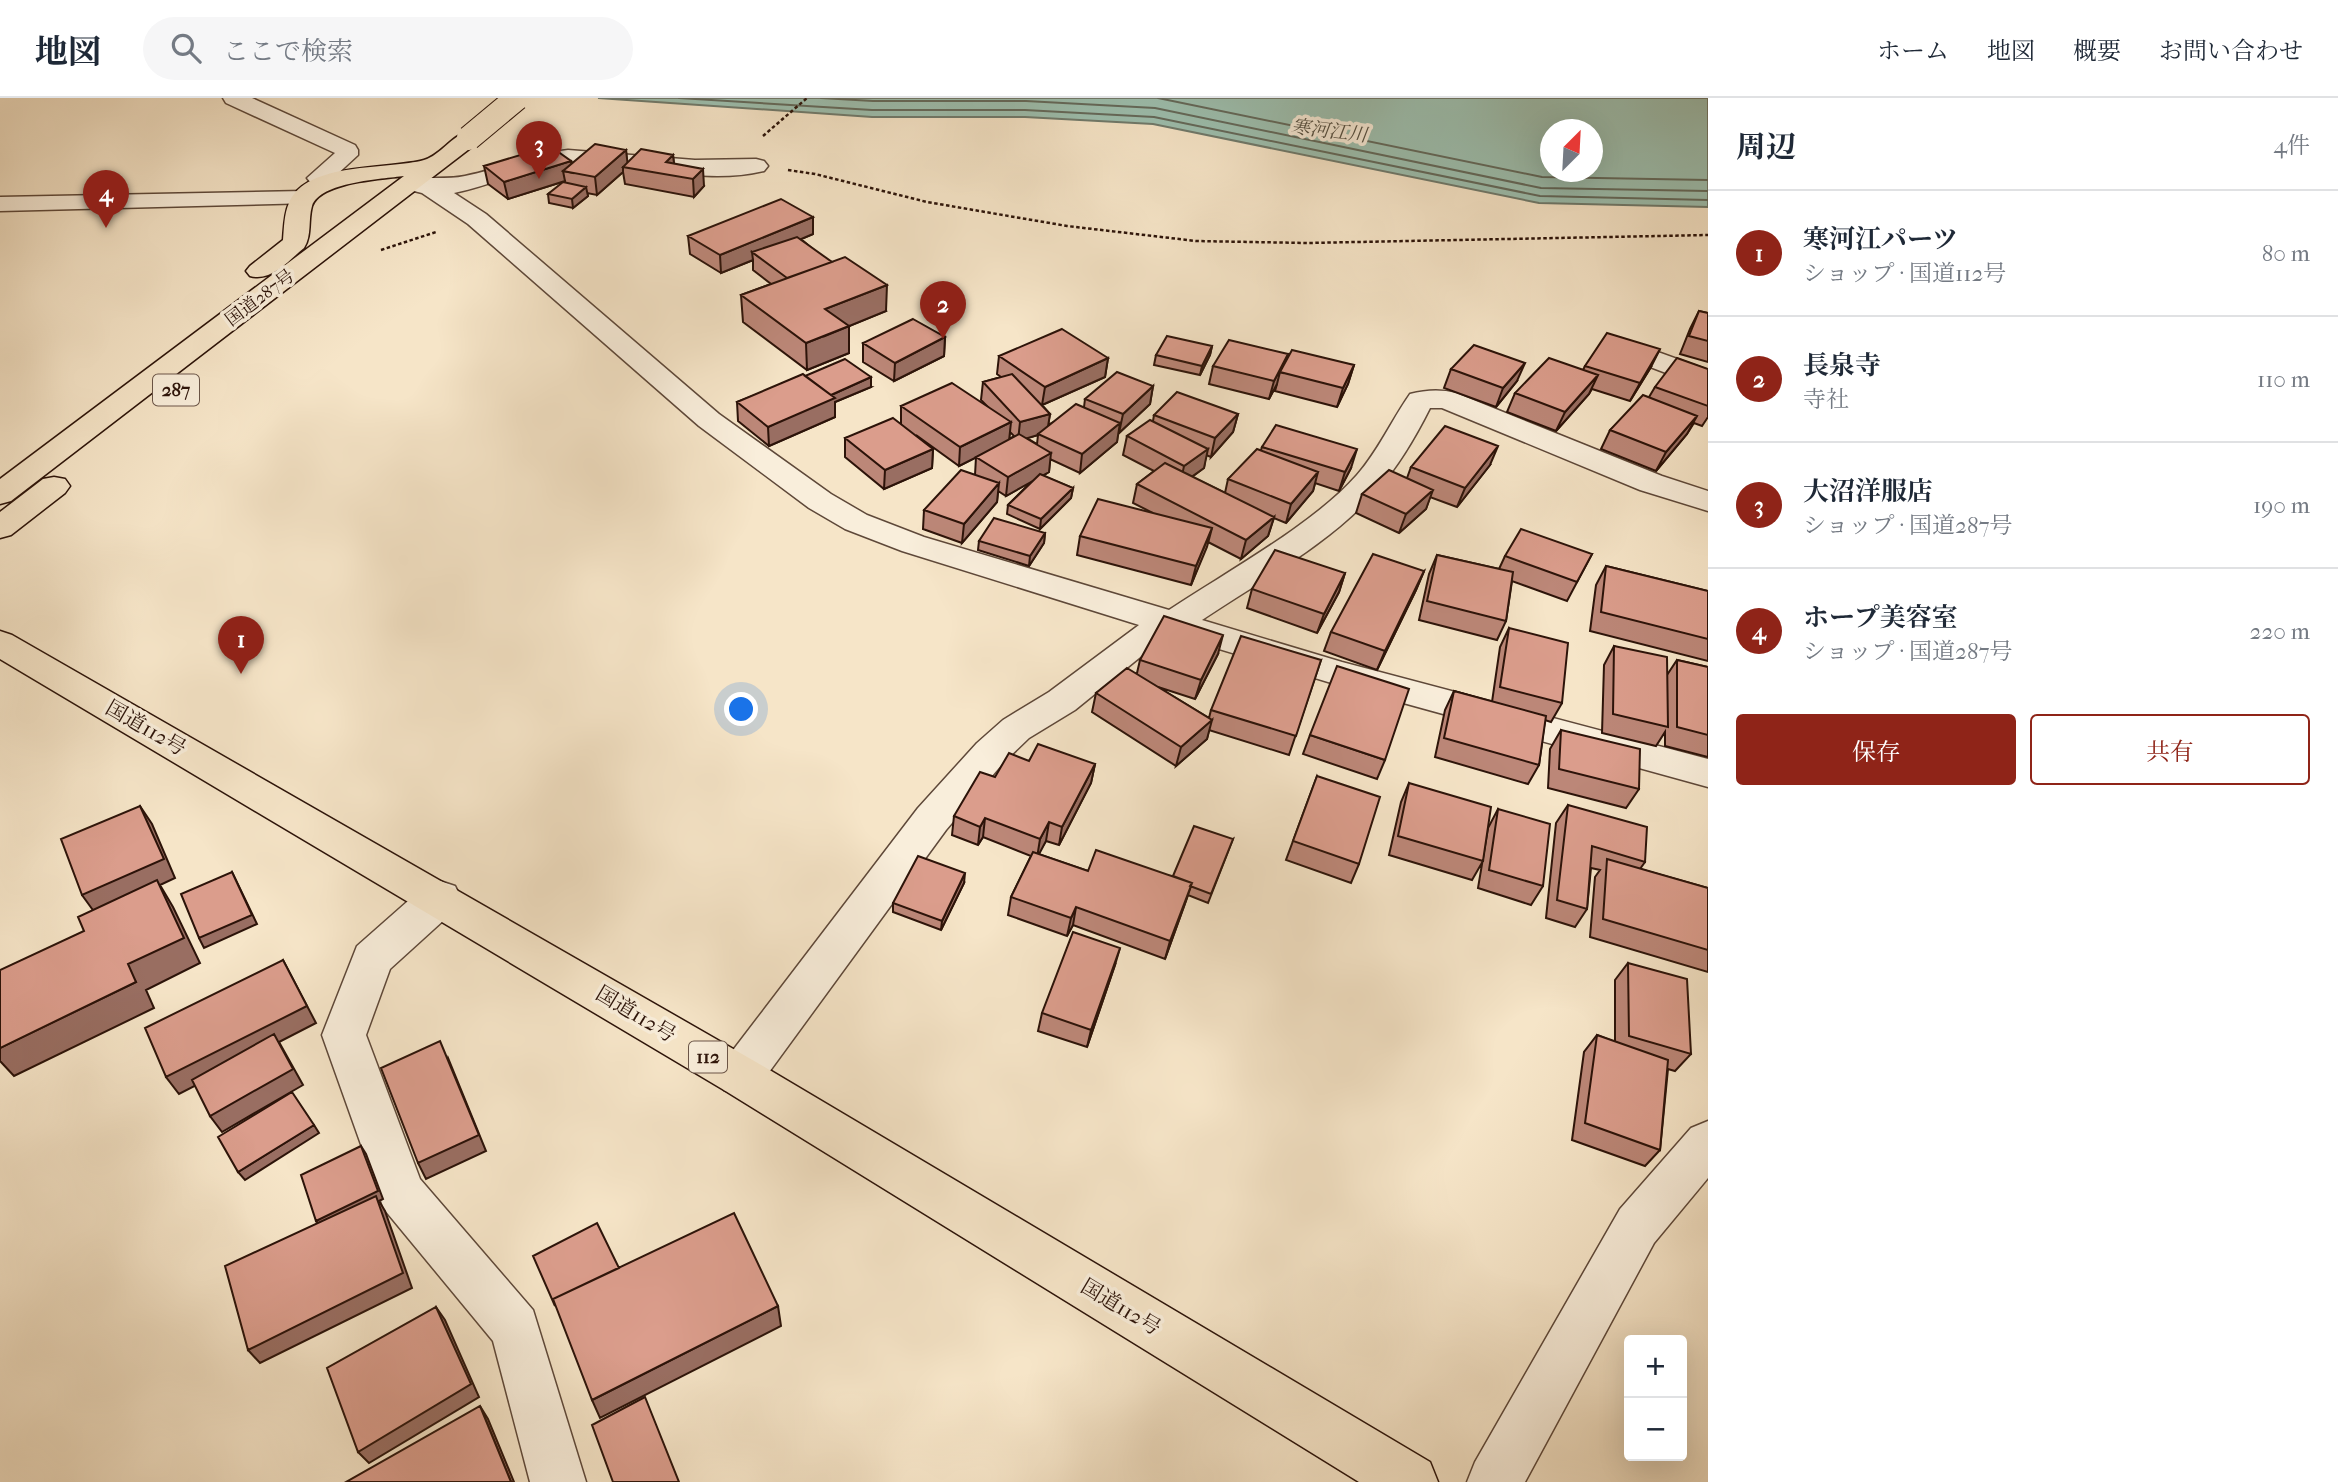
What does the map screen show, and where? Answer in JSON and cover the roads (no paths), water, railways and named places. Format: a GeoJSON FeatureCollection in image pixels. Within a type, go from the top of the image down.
{"type":"FeatureCollection","features":[{"type":"Feature","properties":{"kind":"highway","name":"国道287号"},"geometry":{"type":"LineString","coordinates":[[0,494],[427,178],[517,98]]}},
{"type":"Feature","properties":{"kind":"highway"},"geometry":{"type":"LineString","coordinates":[[303,198],[323,183],[427,178]]}},
{"type":"Feature","properties":{"kind":"highway","name":"287"},"geometry":{"type":"LineString","coordinates":[[0,528],[352,251],[427,178]]}},
{"type":"Feature","properties":{"kind":"highway","name":"287"},"geometry":{"type":"LineString","coordinates":[[0,464],[288,250],[295,243],[303,198]]}},
{"type":"Feature","properties":{"kind":"highway","name":"国道112号"},"geometry":{"type":"LineString","coordinates":[[0,643],[440,898],[740,1076],[1410,1482]]}},
{"type":"Feature","properties":{"kind":"street"},"geometry":{"type":"LineString","coordinates":[[234,98],[347,150],[346,155],[319,178],[323,183]]}},
{"type":"Feature","properties":{"kind":"street"},"geometry":{"type":"LineString","coordinates":[[427,178],[497,175],[559,158],[587,157],[718,169],[756,166]]}},
{"type":"Feature","properties":{"kind":"street"},"geometry":{"type":"LineString","coordinates":[[427,178],[709,420],[820,501],[856,522],[913,544],[1338,673],[1708,773]]}},
{"type":"Feature","properties":{"kind":"street"},"geometry":{"type":"LineString","coordinates":[[0,204],[303,198]]}},
{"type":"Feature","properties":{"kind":"street"},"geometry":{"type":"LineString","coordinates":[[1656,359],[1708,380]]}},
{"type":"Feature","properties":{"kind":"street"},"geometry":{"type":"LineString","coordinates":[[740,1076],[932,819],[990,753],[1016,729],[1062,701],[1143,637],[1175,622],[1319,526],[1367,483],[1402,435],[1420,400],[1446,399],[1651,483],[1708,501]]}},
{"type":"Feature","properties":{"kind":"street"},"geometry":{"type":"LineString","coordinates":[[440,898],[372,959],[344,1035],[401,1193],[515,1328],[558,1482]]}},
{"type":"Feature","properties":{"kind":"street"},"geometry":{"type":"LineString","coordinates":[[1495,1482],[1637,1226],[1708,1143]]}},
{"type":"Feature","properties":{"kind":"water","name":"寒河江川"},"geometry":{"type":"Polygon","coordinates":[[[598,98],[1708,98],[1708,207],[1539,203],[1153,124],[1025,117],[872,117],[598,98]]]}},
{"type":"Feature","properties":{"kind":"place","name":"大沼洋服店"},"geometry":{"type":"Point","coordinates":[539,179]}},
{"type":"Feature","properties":{"kind":"place","name":"ホープ美容室"},"geometry":{"type":"Point","coordinates":[106,228]}},
{"type":"Feature","properties":{"kind":"place","name":"長泉寺"},"geometry":{"type":"Point","coordinates":[943,339]}},
{"type":"Feature","properties":{"kind":"place","name":"寒河江パーツ"},"geometry":{"type":"Point","coordinates":[241,674]}}]}
